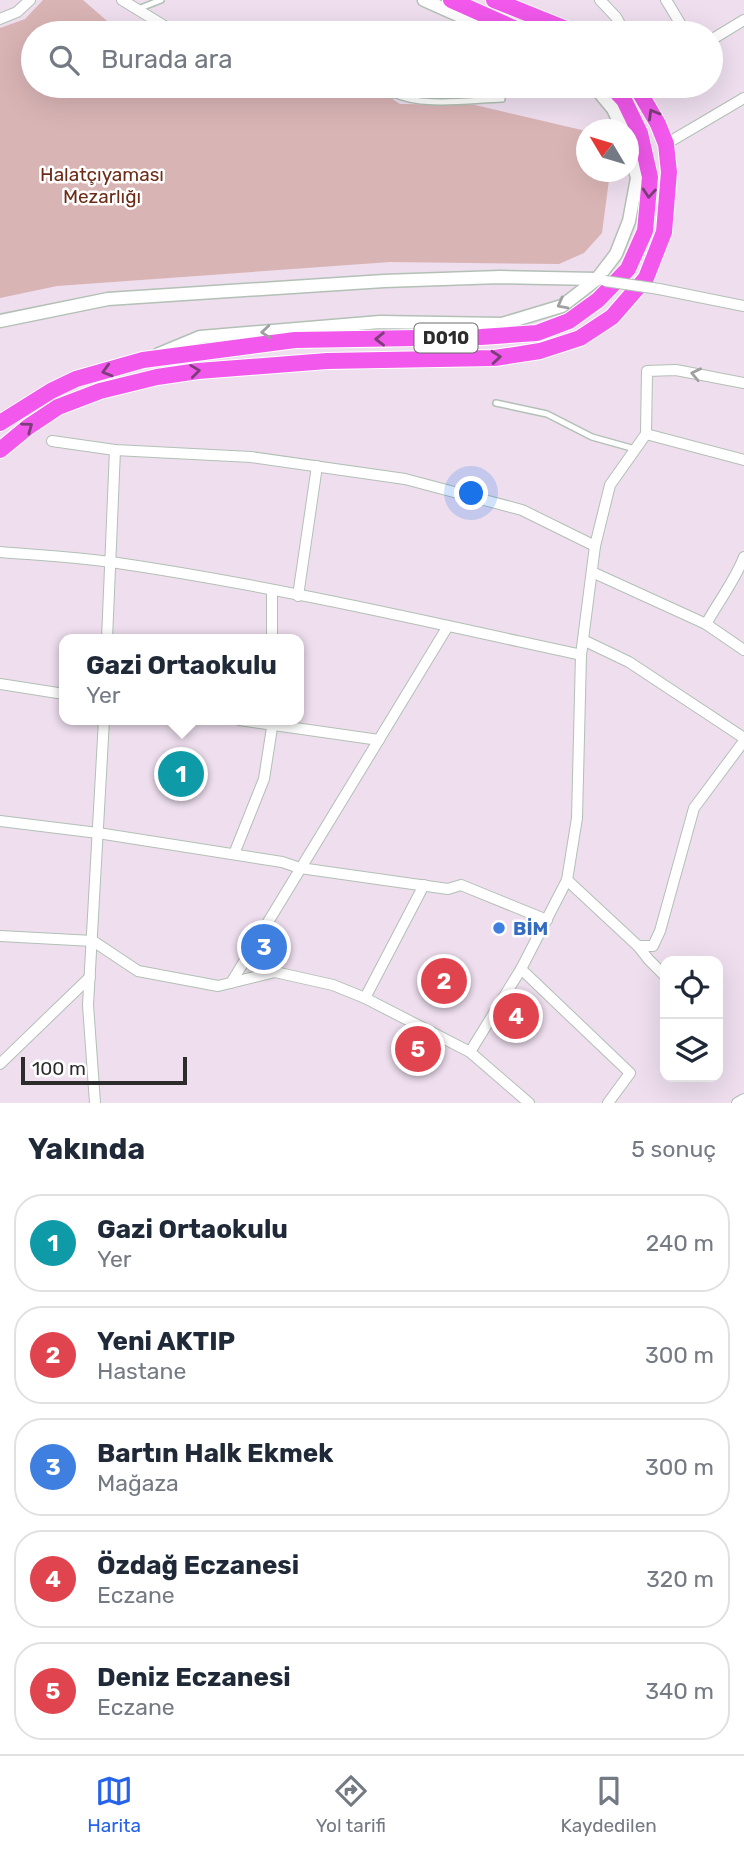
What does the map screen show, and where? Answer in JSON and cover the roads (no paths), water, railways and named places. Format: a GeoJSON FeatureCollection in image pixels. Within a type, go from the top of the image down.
{"type":"FeatureCollection","features":[{"type":"Feature","properties":{"kind":"highway"},"geometry":{"type":"LineString","coordinates":[[451,0],[499,21]]}},
{"type":"Feature","properties":{"kind":"highway"},"geometry":{"type":"LineString","coordinates":[[494,0],[546,21]]}},
{"type":"Feature","properties":{"kind":"highway","name":"D010"},"geometry":{"type":"LineString","coordinates":[[0,423],[51,391],[76,379],[138,362],[295,340],[481,337],[537,333],[569,321],[598,300],[628,269],[646,231],[650,177],[640,133],[622,98]]}},
{"type":"Feature","properties":{"kind":"highway","name":"D010"},"geometry":{"type":"LineString","coordinates":[[0,450],[58,407],[100,391],[157,377],[327,360],[495,358],[540,351],[580,338],[612,317],[646,278],[664,232],[669,172],[666,144],[659,124],[643,98]]}},
{"type":"Feature","properties":{"kind":"street"},"geometry":{"type":"LineString","coordinates":[[0,19],[17,12],[30,0]]}},
{"type":"Feature","properties":{"kind":"street"},"geometry":{"type":"LineString","coordinates":[[122,0],[157,21]]}},
{"type":"Feature","properties":{"kind":"street"},"geometry":{"type":"LineString","coordinates":[[424,0],[471,21]]}},
{"type":"Feature","properties":{"kind":"street"},"geometry":{"type":"LineString","coordinates":[[600,0],[618,21]]}},
{"type":"Feature","properties":{"kind":"street"},"geometry":{"type":"LineString","coordinates":[[666,0],[679,21]]}},
{"type":"Feature","properties":{"kind":"street"},"geometry":{"type":"LineString","coordinates":[[723,33],[744,20]]}},
{"type":"Feature","properties":{"kind":"street"},"geometry":{"type":"LineString","coordinates":[[604,98],[618,119]]}},
{"type":"Feature","properties":{"kind":"street"},"geometry":{"type":"LineString","coordinates":[[666,144],[744,98]]}},
{"type":"Feature","properties":{"kind":"street"},"geometry":{"type":"LineString","coordinates":[[138,362],[200,337],[380,322],[502,324],[562,306],[601,280],[616,254],[629,221],[635,182]]}},
{"type":"Feature","properties":{"kind":"street"},"geometry":{"type":"LineString","coordinates":[[0,321],[108,299],[500,277],[601,280],[744,306]]}},
{"type":"Feature","properties":{"kind":"street"},"geometry":{"type":"LineString","coordinates":[[470,1052],[521,970],[567,880],[578,818],[581,655],[595,546],[610,485],[646,434],[647,370],[676,370],[744,383]]}},
{"type":"Feature","properties":{"kind":"street"},"geometry":{"type":"LineString","coordinates":[[646,434],[744,460]]}},
{"type":"Feature","properties":{"kind":"street"},"geometry":{"type":"LineString","coordinates":[[52,441],[115,450],[251,457],[405,478],[522,510],[595,546]]}},
{"type":"Feature","properties":{"kind":"street"},"geometry":{"type":"LineString","coordinates":[[107,634],[115,450]]}},
{"type":"Feature","properties":{"kind":"street"},"geometry":{"type":"LineString","coordinates":[[298,596],[317,466]]}},
{"type":"Feature","properties":{"kind":"street"},"geometry":{"type":"LineString","coordinates":[[0,552],[110,562],[298,596],[581,655]]}},
{"type":"Feature","properties":{"kind":"street"},"geometry":{"type":"LineString","coordinates":[[706,624],[730,582],[740,579],[744,557]]}},
{"type":"Feature","properties":{"kind":"street"},"geometry":{"type":"LineString","coordinates":[[592,572],[706,624],[744,650]]}},
{"type":"Feature","properties":{"kind":"street"},"geometry":{"type":"LineString","coordinates":[[272,591],[272,634]]}},
{"type":"Feature","properties":{"kind":"street"},"geometry":{"type":"LineString","coordinates":[[232,983],[448,626]]}},
{"type":"Feature","properties":{"kind":"street"},"geometry":{"type":"LineString","coordinates":[[583,640],[629,662],[744,740],[694,808],[660,931],[653,946],[638,946]]}},
{"type":"Feature","properties":{"kind":"street"},"geometry":{"type":"LineString","coordinates":[[0,684],[59,693]]}},
{"type":"Feature","properties":{"kind":"street"},"geometry":{"type":"LineString","coordinates":[[95,1103],[88,1006],[104,725]]}},
{"type":"Feature","properties":{"kind":"street"},"geometry":{"type":"LineString","coordinates":[[234,854],[264,779],[273,725]]}},
{"type":"Feature","properties":{"kind":"street"},"geometry":{"type":"LineString","coordinates":[[291,725],[379,740]]}},
{"type":"Feature","properties":{"kind":"street"},"geometry":{"type":"LineString","coordinates":[[0,821],[97,832],[282,862],[300,868],[424,886],[448,889],[461,885],[547,920]]}},
{"type":"Feature","properties":{"kind":"street"},"geometry":{"type":"LineString","coordinates":[[567,880],[638,946],[660,971]]}},
{"type":"Feature","properties":{"kind":"street"},"geometry":{"type":"LineString","coordinates":[[365,998],[424,886]]}},
{"type":"Feature","properties":{"kind":"street"},"geometry":{"type":"LineString","coordinates":[[0,936],[93,941],[138,971],[218,986],[275,972],[333,985],[365,998],[470,1052],[529,1103]]}},
{"type":"Feature","properties":{"kind":"street"},"geometry":{"type":"LineString","coordinates":[[521,970],[630,1073],[608,1103]]}},
{"type":"Feature","properties":{"kind":"street"},"geometry":{"type":"LineString","coordinates":[[0,1064],[90,977]]}},
{"type":"Feature","properties":{"kind":"street"},"geometry":{"type":"LineString","coordinates":[[737,1103],[744,1099]]}},
{"type":"Feature","properties":{"kind":"lane"},"geometry":{"type":"LineString","coordinates":[[138,9],[161,0]]}},
{"type":"Feature","properties":{"kind":"lane"},"geometry":{"type":"LineString","coordinates":[[403,98],[426,101],[502,99]]}},
{"type":"Feature","properties":{"kind":"lane"},"geometry":{"type":"LineString","coordinates":[[496,403],[547,414],[592,437],[635,449]]}},
{"type":"Feature","properties":{"kind":"place","name":"Gazi Ortaokulu"},"geometry":{"type":"Point","coordinates":[181,774]}},
{"type":"Feature","properties":{"kind":"place","name":"BİM"},"geometry":{"type":"Point","coordinates":[499,928]}},
{"type":"Feature","properties":{"kind":"place","name":"Bartın Halk Ekmek"},"geometry":{"type":"Point","coordinates":[264,947]}},
{"type":"Feature","properties":{"kind":"place","name":"Yeni AKTIP"},"geometry":{"type":"Point","coordinates":[444,981]}},
{"type":"Feature","properties":{"kind":"place","name":"Özdağ Eczanesi"},"geometry":{"type":"Point","coordinates":[516,1016]}},
{"type":"Feature","properties":{"kind":"place","name":"Deniz Eczanesi"},"geometry":{"type":"Point","coordinates":[418,1049]}},
{"type":"Feature","properties":{"kind":"park label","name":"Halatçıyaması Mezarlığı"},"geometry":{"type":"Point","coordinates":[102,185]}}]}
